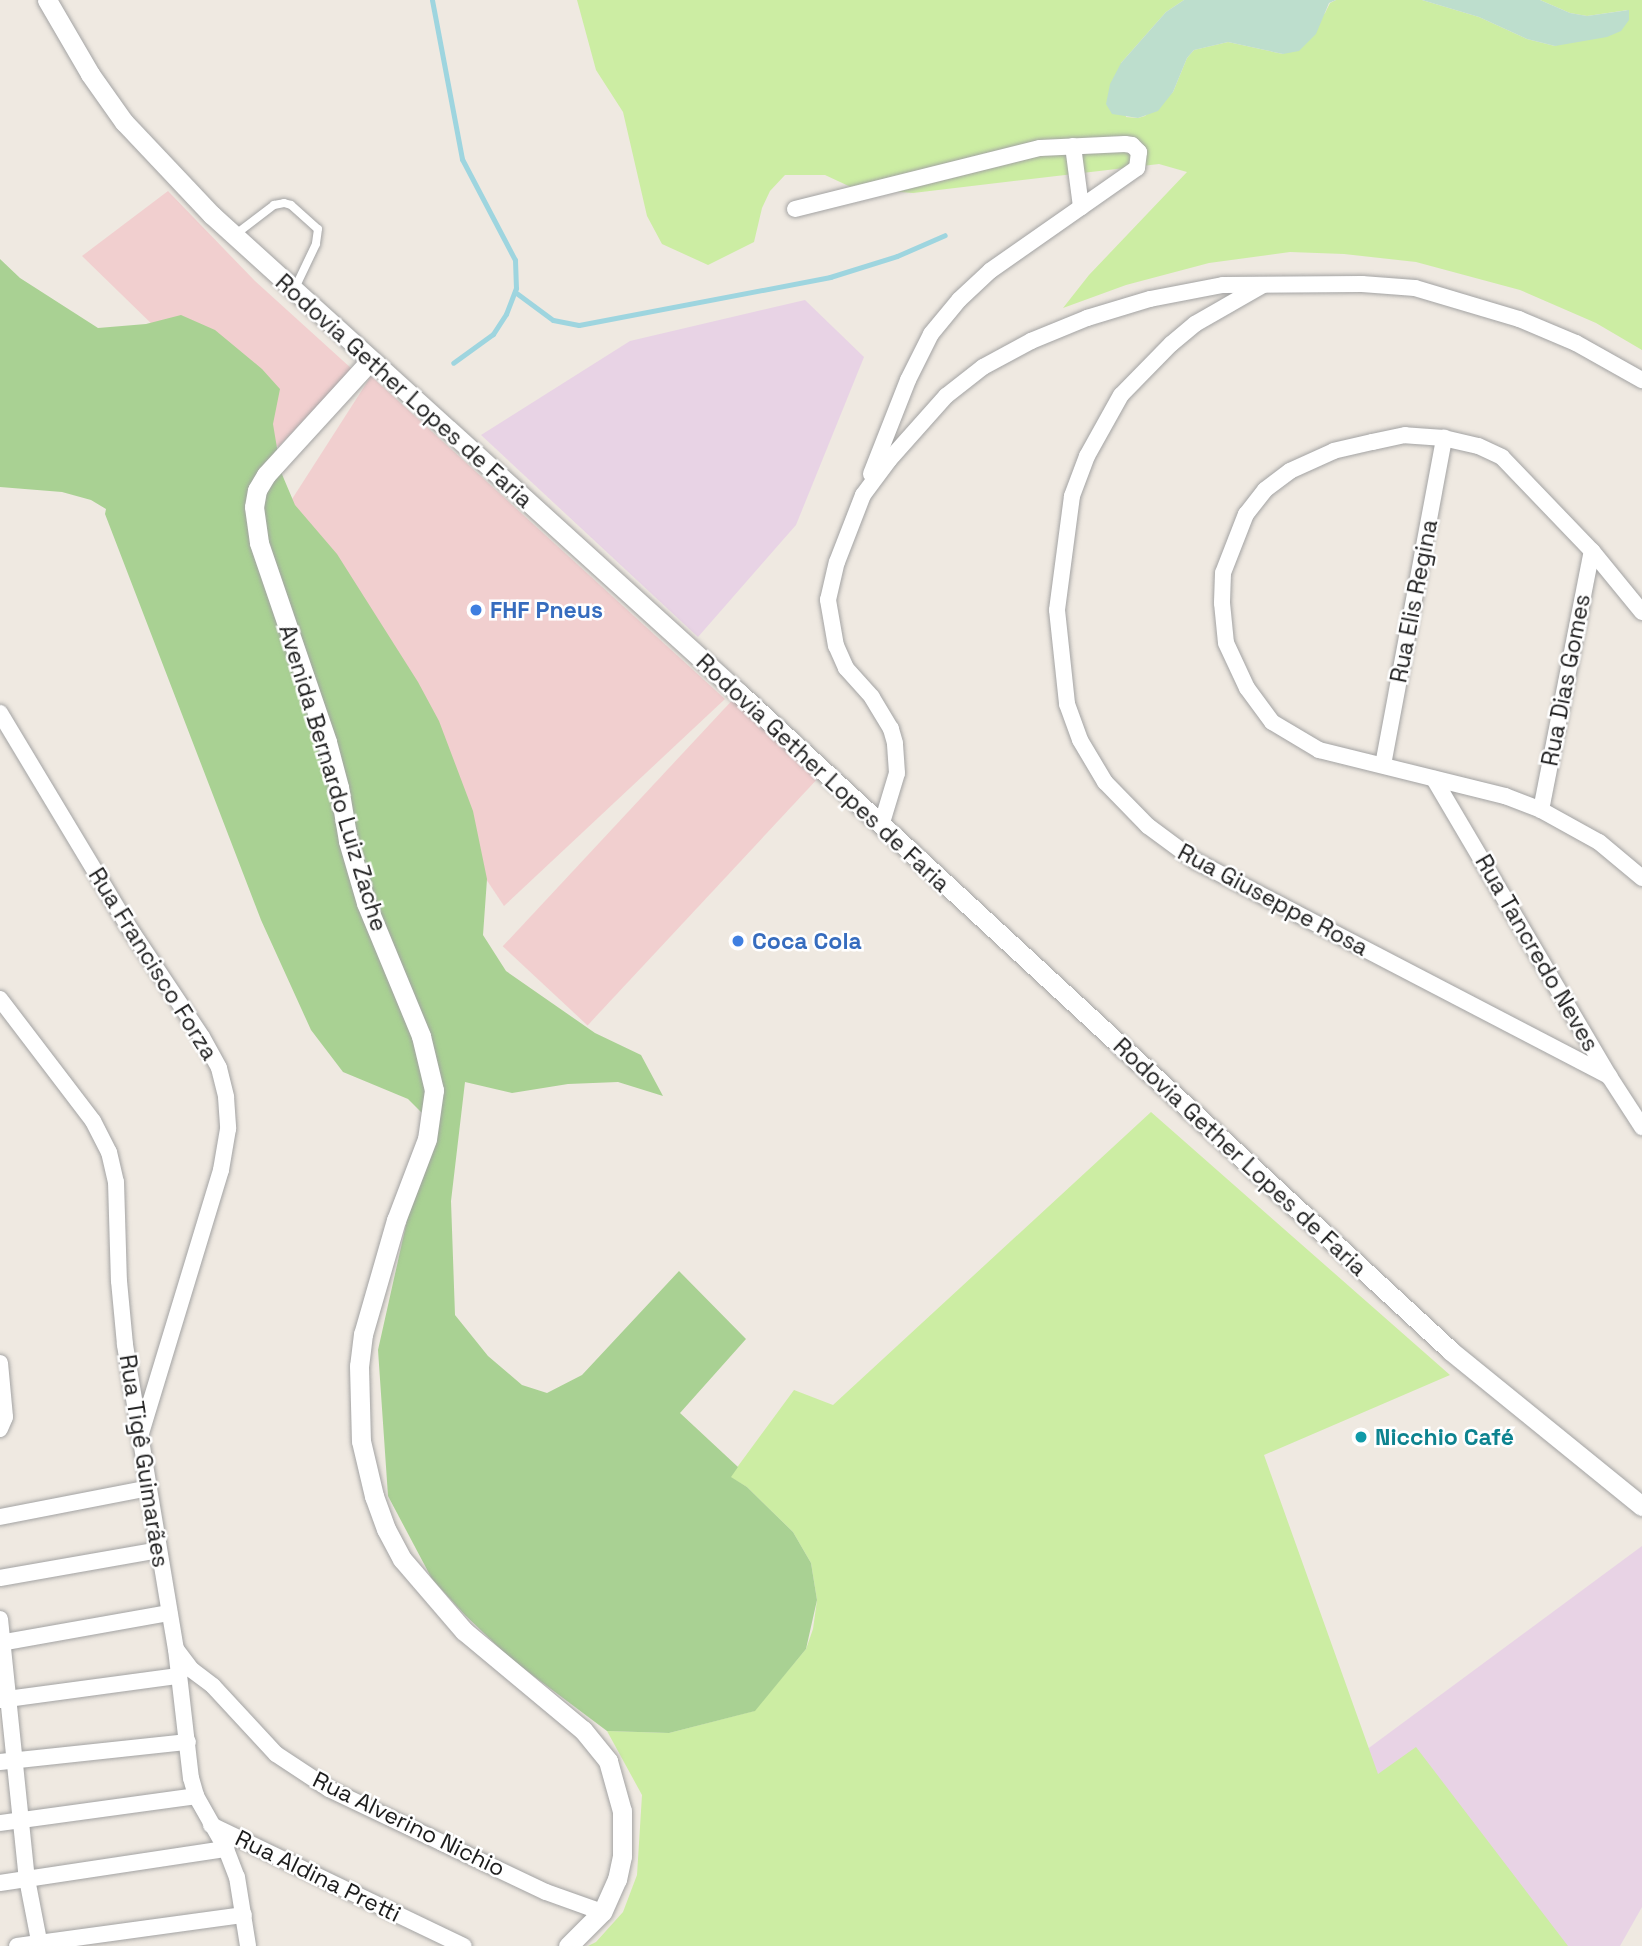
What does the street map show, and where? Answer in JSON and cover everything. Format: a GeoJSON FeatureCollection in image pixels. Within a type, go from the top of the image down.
{"type":"FeatureCollection","features":[{"type":"Feature","properties":{"kind":"street","name":"Rodovia Gether Lopes de Faria"},"geometry":{"type":"LineString","coordinates":[[47,0],[90,74],[124,122],[233,235],[739,693],[1442,1343],[1642,1506]]}},
{"type":"Feature","properties":{"kind":"street"},"geometry":{"type":"LineString","coordinates":[[795,209],[1017,152],[1073,146],[1132,145],[1140,157],[1137,167],[990,271],[959,300],[931,334],[908,380],[863,495],[837,562],[828,600],[836,646],[846,668],[872,697],[891,729],[895,743],[897,773],[880,826]]}},
{"type":"Feature","properties":{"kind":"street"},"geometry":{"type":"LineString","coordinates":[[1073,146],[1081,207]]}},
{"type":"Feature","properties":{"kind":"street","name":"Rua Giuseppe Rosa"},"geometry":{"type":"LineString","coordinates":[[1265,284],[1204,318],[1171,344],[1121,395],[1087,456],[1072,496],[1056,610],[1067,704],[1080,740],[1105,782],[1148,826],[1194,860],[1609,1076]]}},
{"type":"Feature","properties":{"kind":"street"},"geometry":{"type":"LineString","coordinates":[[863,495],[946,396],[983,367],[1031,341],[1087,318],[1150,299],[1223,285],[1362,284],[1415,288],[1519,319],[1576,343],[1642,380]]}},
{"type":"Feature","properties":{"kind":"street","name":"Avenida Bernardo Luiz Zache"},"geometry":{"type":"LineString","coordinates":[[370,361],[266,475],[257,490],[254,507],[258,543],[327,742],[348,841],[366,903],[421,1036],[434,1090],[427,1139],[396,1220],[363,1334],[359,1366],[361,1441],[378,1507],[402,1559],[464,1631],[583,1730],[608,1761],[622,1811],[622,1841],[617,1879],[602,1912],[568,1946]]}},
{"type":"Feature","properties":{"kind":"street"},"geometry":{"type":"LineString","coordinates":[[1642,612],[1592,551],[1502,457],[1478,446],[1444,438],[1405,435],[1372,442],[1334,451],[1290,471],[1265,490],[1246,513],[1223,573],[1226,643],[1257,706],[1272,722],[1319,750],[1505,796],[1541,810],[1599,842],[1642,878]]}},
{"type":"Feature","properties":{"kind":"street","name":"Rua Elis Regina"},"geometry":{"type":"LineString","coordinates":[[1383,765],[1444,438]]}},
{"type":"Feature","properties":{"kind":"street","name":"Rua Dias Gomes"},"geometry":{"type":"LineString","coordinates":[[1541,810],[1592,551]]}},
{"type":"Feature","properties":{"kind":"street","name":"Rua Francisco Forza"},"geometry":{"type":"LineString","coordinates":[[0,713],[126,923],[202,1037],[219,1068],[226,1097],[228,1129],[221,1170],[140,1435]]}},
{"type":"Feature","properties":{"kind":"street","name":"Rua Tancredo Neves"},"geometry":{"type":"LineString","coordinates":[[1434,779],[1609,1076],[1642,1127]]}},
{"type":"Feature","properties":{"kind":"street","name":"Rua Tigê Guimarães"},"geometry":{"type":"LineString","coordinates":[[0,999],[93,1121],[109,1152],[116,1182],[119,1281],[125,1345],[176,1649],[196,1796],[226,1849],[237,1877],[248,1946]]}},
{"type":"Feature","properties":{"kind":"street"},"geometry":{"type":"LineString","coordinates":[[0,1363],[5,1417],[0,1429]]}},
{"type":"Feature","properties":{"kind":"street"},"geometry":{"type":"LineString","coordinates":[[0,1517],[149,1488]]}},
{"type":"Feature","properties":{"kind":"street"},"geometry":{"type":"LineString","coordinates":[[0,1578],[159,1550]]}},
{"type":"Feature","properties":{"kind":"street"},"geometry":{"type":"LineString","coordinates":[[2,1643],[169,1613]]}},
{"type":"Feature","properties":{"kind":"street"},"geometry":{"type":"LineString","coordinates":[[0,1619],[7,1761],[22,1820],[27,1879],[40,1945]]}},
{"type":"Feature","properties":{"kind":"street","name":"Rua Alverino Nichio"},"geometry":{"type":"LineString","coordinates":[[176,1649],[192,1670],[213,1686],[270,1749],[329,1789],[545,1892],[602,1912]]}},
{"type":"Feature","properties":{"kind":"street"},"geometry":{"type":"LineString","coordinates":[[5,1700],[178,1676]]}},
{"type":"Feature","properties":{"kind":"street"},"geometry":{"type":"LineString","coordinates":[[7,1761],[188,1742]]}},
{"type":"Feature","properties":{"kind":"street"},"geometry":{"type":"LineString","coordinates":[[0,1823],[196,1796]]}},
{"type":"Feature","properties":{"kind":"street","name":"Rua Aldina Pretti"},"geometry":{"type":"LineString","coordinates":[[211,1825],[463,1946]]}},
{"type":"Feature","properties":{"kind":"street"},"geometry":{"type":"LineString","coordinates":[[0,1883],[226,1849]]}},
{"type":"Feature","properties":{"kind":"street"},"geometry":{"type":"LineString","coordinates":[[17,1946],[40,1945],[244,1915]]}},
{"type":"Feature","properties":{"kind":"lane"},"geometry":{"type":"LineString","coordinates":[[233,235],[274,205],[284,203],[291,205],[318,229],[316,244],[293,290]]}},
{"type":"Feature","properties":{"kind":"shaded area"},"geometry":{"type":"Polygon","coordinates":[[[168,191],[255,281],[352,369],[278,447],[82,256],[168,191]]]}},
{"type":"Feature","properties":{"kind":"shaded area"},"geometry":{"type":"Polygon","coordinates":[[[805,300],[864,357],[796,525],[698,637],[481,435],[630,341],[805,300]]]}},
{"type":"Feature","properties":{"kind":"shaded area","name":"FHF Pneus"},"geometry":{"type":"Polygon","coordinates":[[[371,376],[725,699],[504,906],[394,741],[278,521],[371,376]]]}},
{"type":"Feature","properties":{"kind":"shaded area"},"geometry":{"type":"Polygon","coordinates":[[[738,694],[823,773],[588,1025],[503,946],[738,694]]]}},
{"type":"Feature","properties":{"kind":"shaded area"},"geometry":{"type":"Polygon","coordinates":[[[1642,1546],[1642,1907],[1620,1946],[1453,1946],[1312,1790],[1642,1546]]]}},
{"type":"Feature","properties":{"kind":"green space"},"geometry":{"type":"Polygon","coordinates":[[[577,0],[1184,0],[1166,12],[1121,63],[1126,117],[1138,118],[1145,116],[1173,92],[1187,58],[1194,50],[1228,42],[1283,54],[1325,13],[1330,3],[1336,0],[1422,0],[1479,17],[1527,39],[1555,46],[1628,10],[1587,16],[1570,13],[1540,0],[1642,0],[1642,350],[1596,323],[1520,290],[1416,262],[1344,254],[1290,252],[1209,263],[1126,285],[1063,308],[1089,275],[1187,172],[1159,164],[913,193],[853,188],[825,175],[785,175],[770,191],[762,208],[754,242],[708,265],[662,244],[647,216],[623,112],[596,70],[577,0]]]}},
{"type":"Feature","properties":{"kind":"green space"},"geometry":{"type":"Polygon","coordinates":[[[1184,0],[1336,0],[1329,3],[1316,34],[1299,51],[1283,54],[1228,42],[1194,50],[1187,58],[1173,92],[1158,111],[1138,118],[1112,114],[1106,104],[1110,84],[1121,63],[1166,12],[1184,0]]]}},
{"type":"Feature","properties":{"kind":"green space"},"geometry":{"type":"Polygon","coordinates":[[[1422,0],[1540,0],[1570,13],[1587,16],[1629,10],[1629,20],[1621,31],[1607,37],[1555,46],[1527,39],[1479,17],[1422,0]]]}},
{"type":"Feature","properties":{"kind":"green space"},"geometry":{"type":"Polygon","coordinates":[[[0,259],[20,278],[98,328],[146,324],[181,315],[215,330],[262,369],[280,389],[273,424],[281,472],[295,505],[337,554],[418,682],[439,721],[473,811],[487,879],[483,935],[506,971],[595,1033],[641,1055],[663,1096],[618,1082],[568,1084],[512,1093],[465,1082],[451,1201],[455,1315],[488,1356],[522,1385],[547,1393],[582,1375],[679,1271],[746,1339],[680,1413],[738,1467],[731,1477],[747,1487],[793,1532],[811,1563],[817,1600],[806,1649],[755,1711],[669,1733],[607,1731],[511,1659],[465,1615],[432,1579],[388,1496],[378,1350],[414,1189],[434,1125],[408,1099],[343,1072],[311,1030],[261,920],[105,514],[106,509],[91,500],[62,492],[0,487],[0,259]]]}},
{"type":"Feature","properties":{"kind":"green space"},"geometry":{"type":"Polygon","coordinates":[[[1151,1112],[1450,1375],[1264,1455],[1378,1774],[1416,1747],[1568,1946],[588,1946],[596,1942],[623,1912],[637,1875],[642,1795],[607,1731],[669,1733],[754,1711],[806,1649],[813,1629],[817,1600],[811,1563],[793,1532],[747,1487],[730,1477],[794,1390],[833,1405],[1151,1112]]]}},
{"type":"Feature","properties":{"kind":"waterway"},"geometry":{"type":"LineString","coordinates":[[432,0],[462,159],[515,260],[516,288],[506,314],[493,334],[453,363]]}},
{"type":"Feature","properties":{"kind":"waterway"},"geometry":{"type":"LineString","coordinates":[[515,292],[553,320],[579,325],[830,277],[897,256],[945,235]]}},
{"type":"Feature","properties":{"kind":"place","name":"FHF Pneus"},"geometry":{"type":"Point","coordinates":[476,610]}},
{"type":"Feature","properties":{"kind":"place","name":"Coca Cola"},"geometry":{"type":"Point","coordinates":[738,941]}},
{"type":"Feature","properties":{"kind":"place","name":"Nicchio Café"},"geometry":{"type":"Point","coordinates":[1361,1437]}}]}
